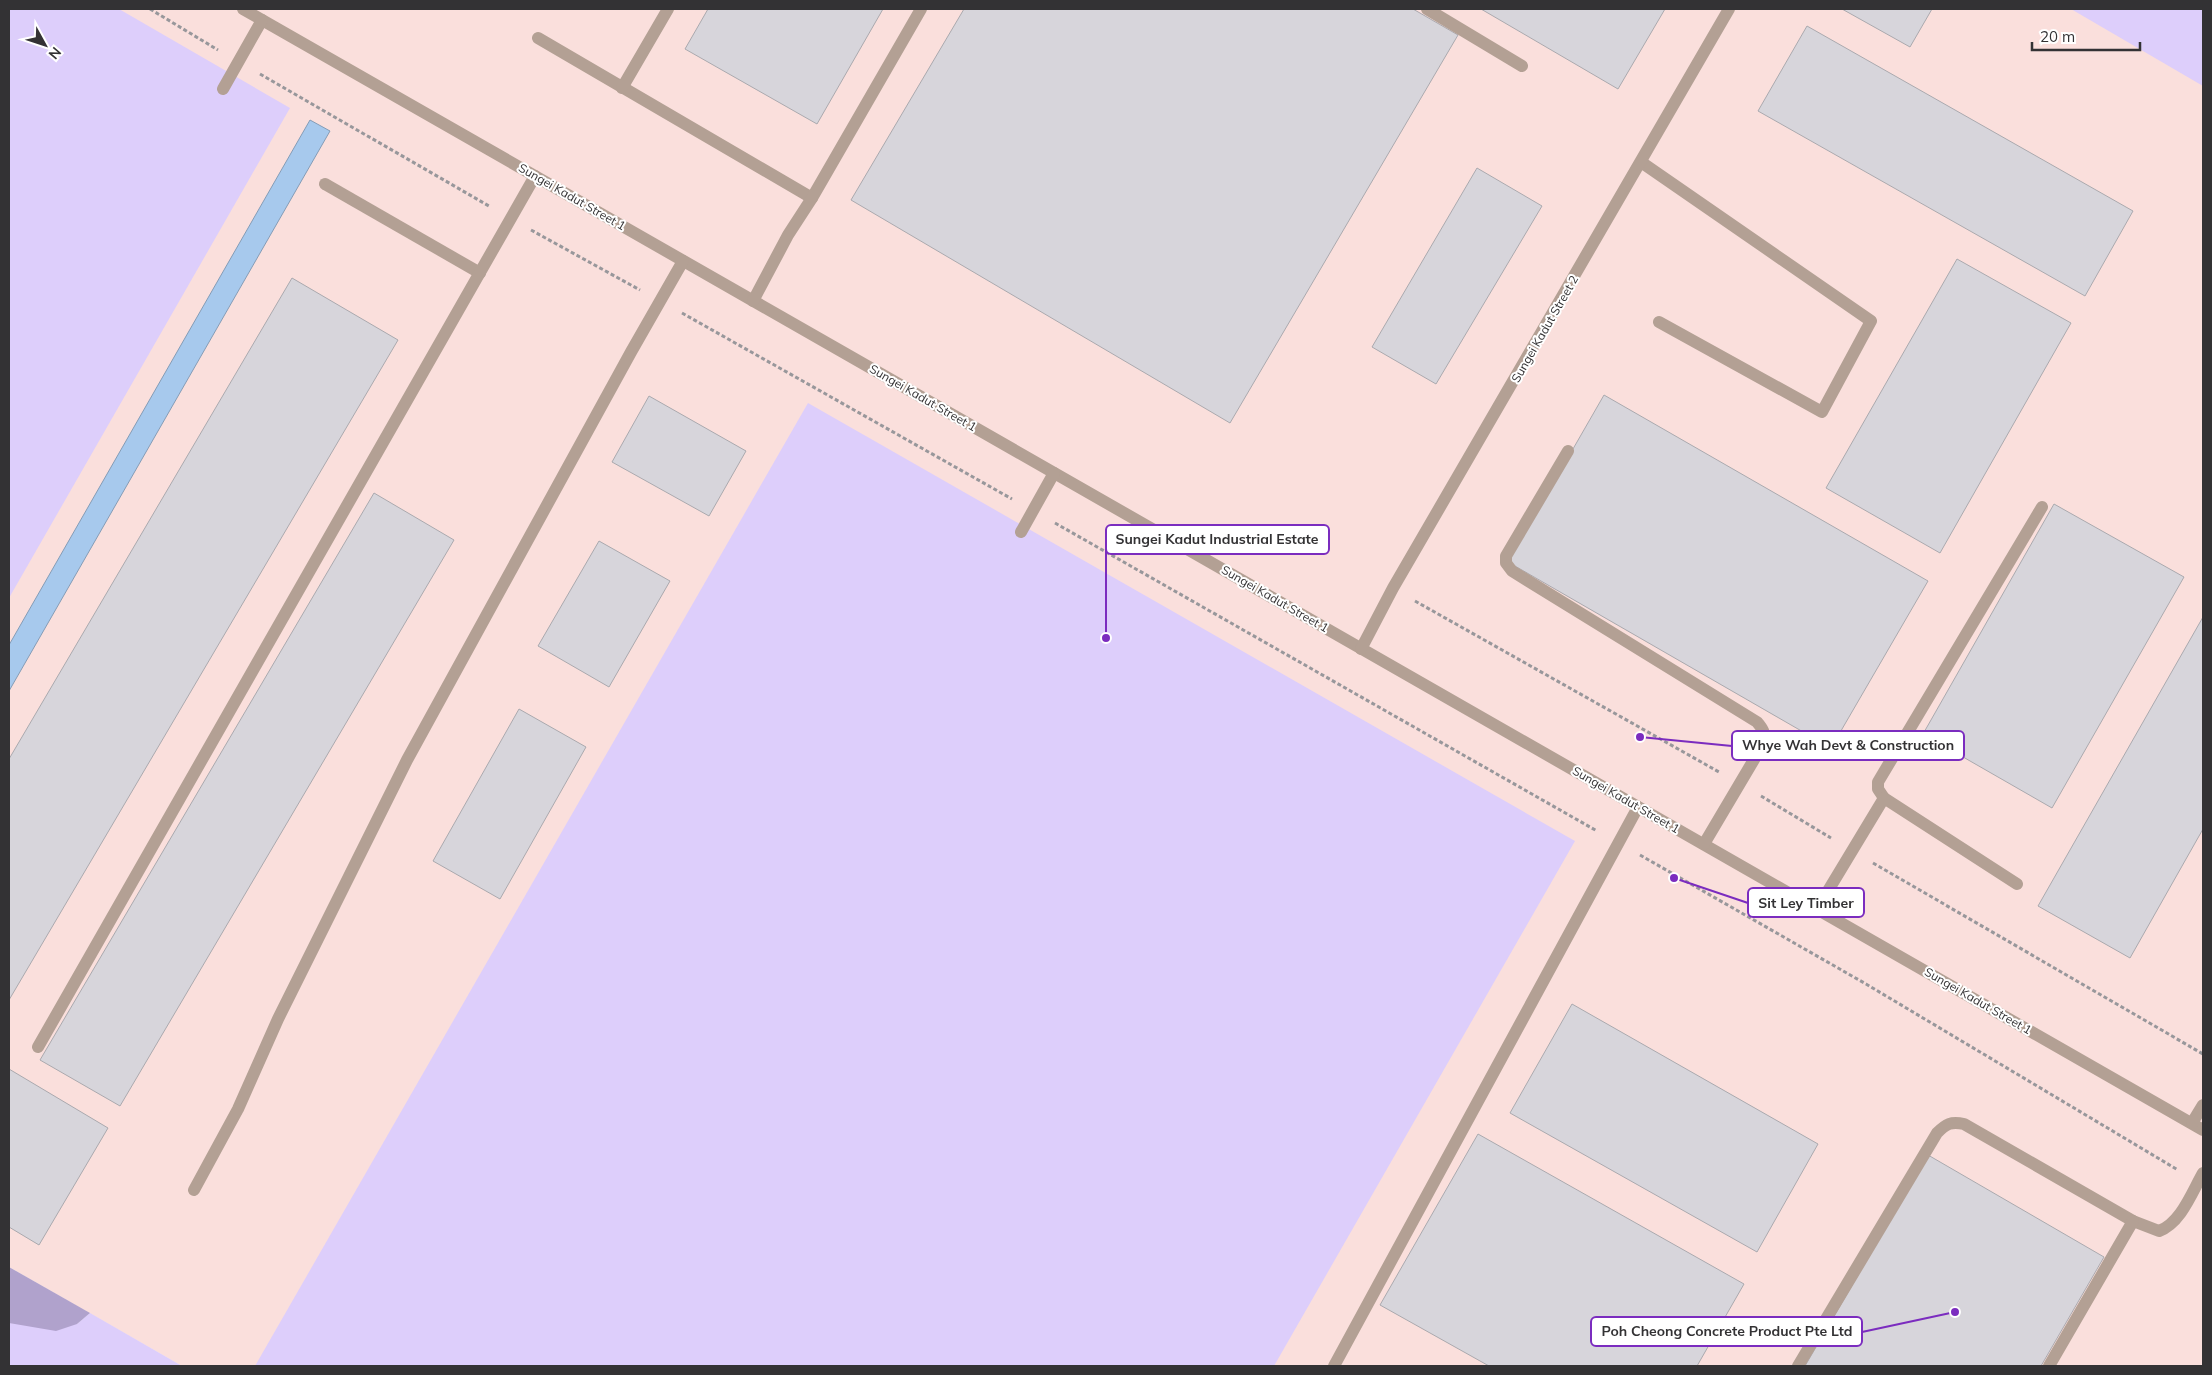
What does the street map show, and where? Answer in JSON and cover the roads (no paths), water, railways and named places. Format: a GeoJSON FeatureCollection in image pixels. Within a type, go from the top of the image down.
{"type":"FeatureCollection","features":[{"type":"Feature","properties":{"kind":"street","name":"Sungei Kadut Street 1"},"geometry":{"type":"LineString","coordinates":[[242,9],[2203,1130]]}},
{"type":"Feature","properties":{"kind":"street"},"geometry":{"type":"LineString","coordinates":[[622,88],[668,9]]}},
{"type":"Feature","properties":{"kind":"street"},"geometry":{"type":"LineString","coordinates":[[753,301],[788,235],[812,198],[921,9]]}},
{"type":"Feature","properties":{"kind":"street"},"geometry":{"type":"LineString","coordinates":[[1428,9],[1522,66]]}},
{"type":"Feature","properties":{"kind":"street","name":"Sungei Kadut Street 2"},"geometry":{"type":"LineString","coordinates":[[1361,649],[1393,588],[1730,9]]}},
{"type":"Feature","properties":{"kind":"street"},"geometry":{"type":"LineString","coordinates":[[223,89],[262,20]]}},
{"type":"Feature","properties":{"kind":"street"},"geometry":{"type":"LineString","coordinates":[[538,38],[812,198]]}},
{"type":"Feature","properties":{"kind":"street"},"geometry":{"type":"LineString","coordinates":[[1641,162],[1870,320],[1822,412],[1659,322]]}},
{"type":"Feature","properties":{"kind":"street"},"geometry":{"type":"LineString","coordinates":[[38,1047],[535,176]]}},
{"type":"Feature","properties":{"kind":"street"},"geometry":{"type":"LineString","coordinates":[[325,184],[480,273]]}},
{"type":"Feature","properties":{"kind":"street"},"geometry":{"type":"LineString","coordinates":[[194,1190],[238,1109],[278,1019],[407,760],[660,301],[684,261]]}},
{"type":"Feature","properties":{"kind":"street"},"geometry":{"type":"LineString","coordinates":[[1568,451],[1506,556],[1506,563],[1512,570],[1757,722],[1765,734],[1765,741],[1704,844]]}},
{"type":"Feature","properties":{"kind":"street"},"geometry":{"type":"LineString","coordinates":[[1021,532],[1054,473]]}},
{"type":"Feature","properties":{"kind":"street"},"geometry":{"type":"LineString","coordinates":[[2017,884],[1884,798],[1878,789],[1878,782],[2042,507]]}},
{"type":"Feature","properties":{"kind":"street"},"geometry":{"type":"LineString","coordinates":[[1817,909],[1884,798]]}},
{"type":"Feature","properties":{"kind":"street"},"geometry":{"type":"LineString","coordinates":[[1334,1366],[1638,807]]}},
{"type":"Feature","properties":{"kind":"street"},"geometry":{"type":"LineString","coordinates":[[2192,1123],[2203,1105]]}},
{"type":"Feature","properties":{"kind":"street"},"geometry":{"type":"LineString","coordinates":[[1798,1366],[1937,1133],[1946,1124],[1954,1122],[1969,1127],[2132,1221],[2159,1231],[2168,1228],[2175,1222],[2200,1177]]}},
{"type":"Feature","properties":{"kind":"street"},"geometry":{"type":"LineString","coordinates":[[2049,1366],[2132,1221]]}},
{"type":"Feature","properties":{"kind":"water"},"geometry":{"type":"Polygon","coordinates":[[[310,120],[330,131],[9,691],[9,645],[310,120]]]}},
{"type":"Feature","properties":{"kind":"place","name":"Sungei Kadut Industrial Estate"},"geometry":{"type":"Point","coordinates":[1106,638]}},
{"type":"Feature","properties":{"kind":"place","name":"Whye Wah Devt & Construction"},"geometry":{"type":"Point","coordinates":[1640,737]}},
{"type":"Feature","properties":{"kind":"place","name":"Sit Ley Timber"},"geometry":{"type":"Point","coordinates":[1674,878]}},
{"type":"Feature","properties":{"kind":"place","name":"Poh Cheong Concrete Product Pte Ltd"},"geometry":{"type":"Point","coordinates":[1955,1312]}}]}
